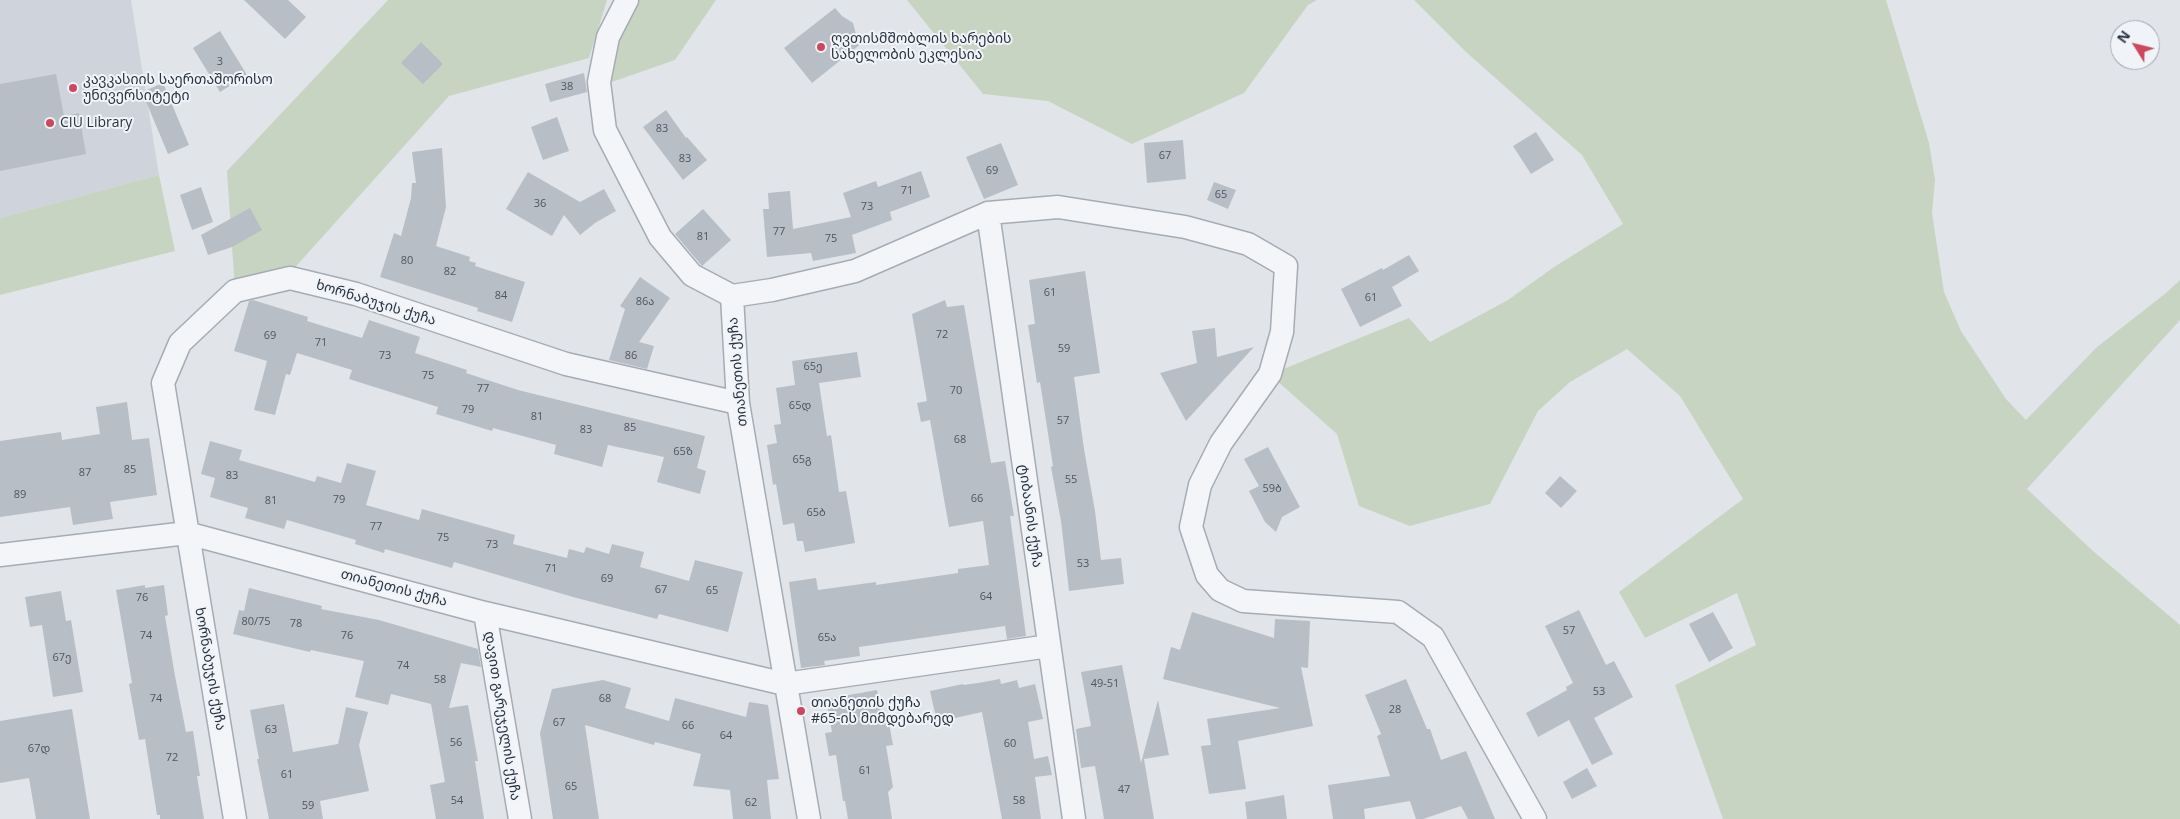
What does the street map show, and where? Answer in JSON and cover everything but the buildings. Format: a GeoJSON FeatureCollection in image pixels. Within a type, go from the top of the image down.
{"type":"FeatureCollection","features":[{"type":"Feature","properties":{"kind":"street"},"geometry":{"type":"LineString","coordinates":[[627,0],[608,37],[599,82],[605,130],[660,237],[692,275],[732,296],[772,290],[855,271],[988,213],[1058,207],[1185,227],[1248,244],[1286,266],[1282,332],[1270,374],[1222,443],[1200,485],[1191,527],[1207,575],[1220,590],[1243,601],[1398,612],[1434,636],[1535,819]]}},
{"type":"Feature","properties":{"kind":"street","name":"ტიბაანის ქუჩა"},"geometry":{"type":"LineString","coordinates":[[988,213],[1074,819]]}},
{"type":"Feature","properties":{"kind":"street","name":"ხორნაბუჯის ქუჩა"},"geometry":{"type":"LineString","coordinates":[[235,819],[163,383],[180,342],[235,291],[290,278],[356,294],[566,364],[738,403]]}},
{"type":"Feature","properties":{"kind":"street","name":"თიანეთის ქუჩა"},"geometry":{"type":"LineString","coordinates":[[732,296],[738,403],[809,819]]}},
{"type":"Feature","properties":{"kind":"street","name":"თიანეთის ქუჩა"},"geometry":{"type":"LineString","coordinates":[[0,554],[187,533],[485,613],[786,684],[1048,646]]}},
{"type":"Feature","properties":{"kind":"street","name":"დავით გარეჯელის ქუჩა"},"geometry":{"type":"LineString","coordinates":[[485,613],[520,819]]}},
{"type":"Feature","properties":{"kind":"shaded area","name":"კავკასიის საერთაშორისო უნივერსიტეტი"},"geometry":{"type":"Polygon","coordinates":[[[0,0],[131,0],[159,175],[0,218],[0,0]]]}},
{"type":"Feature","properties":{"kind":"green space"},"geometry":{"type":"Polygon","coordinates":[[[388,0],[607,0],[589,58],[449,96],[290,273],[235,291],[227,171],[388,0]]]}},
{"type":"Feature","properties":{"kind":"green space"},"geometry":{"type":"Polygon","coordinates":[[[633,0],[716,0],[675,60],[609,83],[615,36],[633,0]]]}},
{"type":"Feature","properties":{"kind":"green space"},"geometry":{"type":"Polygon","coordinates":[[[907,0],[1317,0],[1308,5],[1244,93],[1132,144],[1048,101],[983,94],[907,0]]]}},
{"type":"Feature","properties":{"kind":"green space"},"geometry":{"type":"Polygon","coordinates":[[[1414,0],[1886,0],[1929,143],[1935,180],[1932,213],[1944,292],[1961,331],[2006,399],[2026,420],[2097,347],[2180,280],[2180,320],[2027,489],[2093,551],[2180,625],[2180,819],[1723,819],[1675,685],[1756,645],[1737,593],[1645,638],[1619,592],[1743,499],[1680,396],[1627,349],[1570,382],[1538,411],[1490,504],[1410,526],[1359,506],[1337,434],[1276,380],[1281,370],[1409,318],[1430,342],[1508,300],[1554,267],[1623,224],[1582,155],[1466,52],[1414,0]]]}},
{"type":"Feature","properties":{"kind":"green space"},"geometry":{"type":"Polygon","coordinates":[[[159,175],[175,251],[0,295],[0,218],[159,175]]]}},
{"type":"Feature","properties":{"kind":"place","name":"ღვთისმშობლის ხარების სახელობის ეკლესია"},"geometry":{"type":"Point","coordinates":[821,47]}},
{"type":"Feature","properties":{"kind":"place","name":"კავკასიის საერთაშორისო უნივერსიტეტი"},"geometry":{"type":"Point","coordinates":[73,88]}},
{"type":"Feature","properties":{"kind":"place","name":"CIU Library"},"geometry":{"type":"Point","coordinates":[50,123]}},
{"type":"Feature","properties":{"kind":"place","name":"თიანეთის ქუჩა #65-ის მიმდებარედ"},"geometry":{"type":"Point","coordinates":[801,711]}}]}
